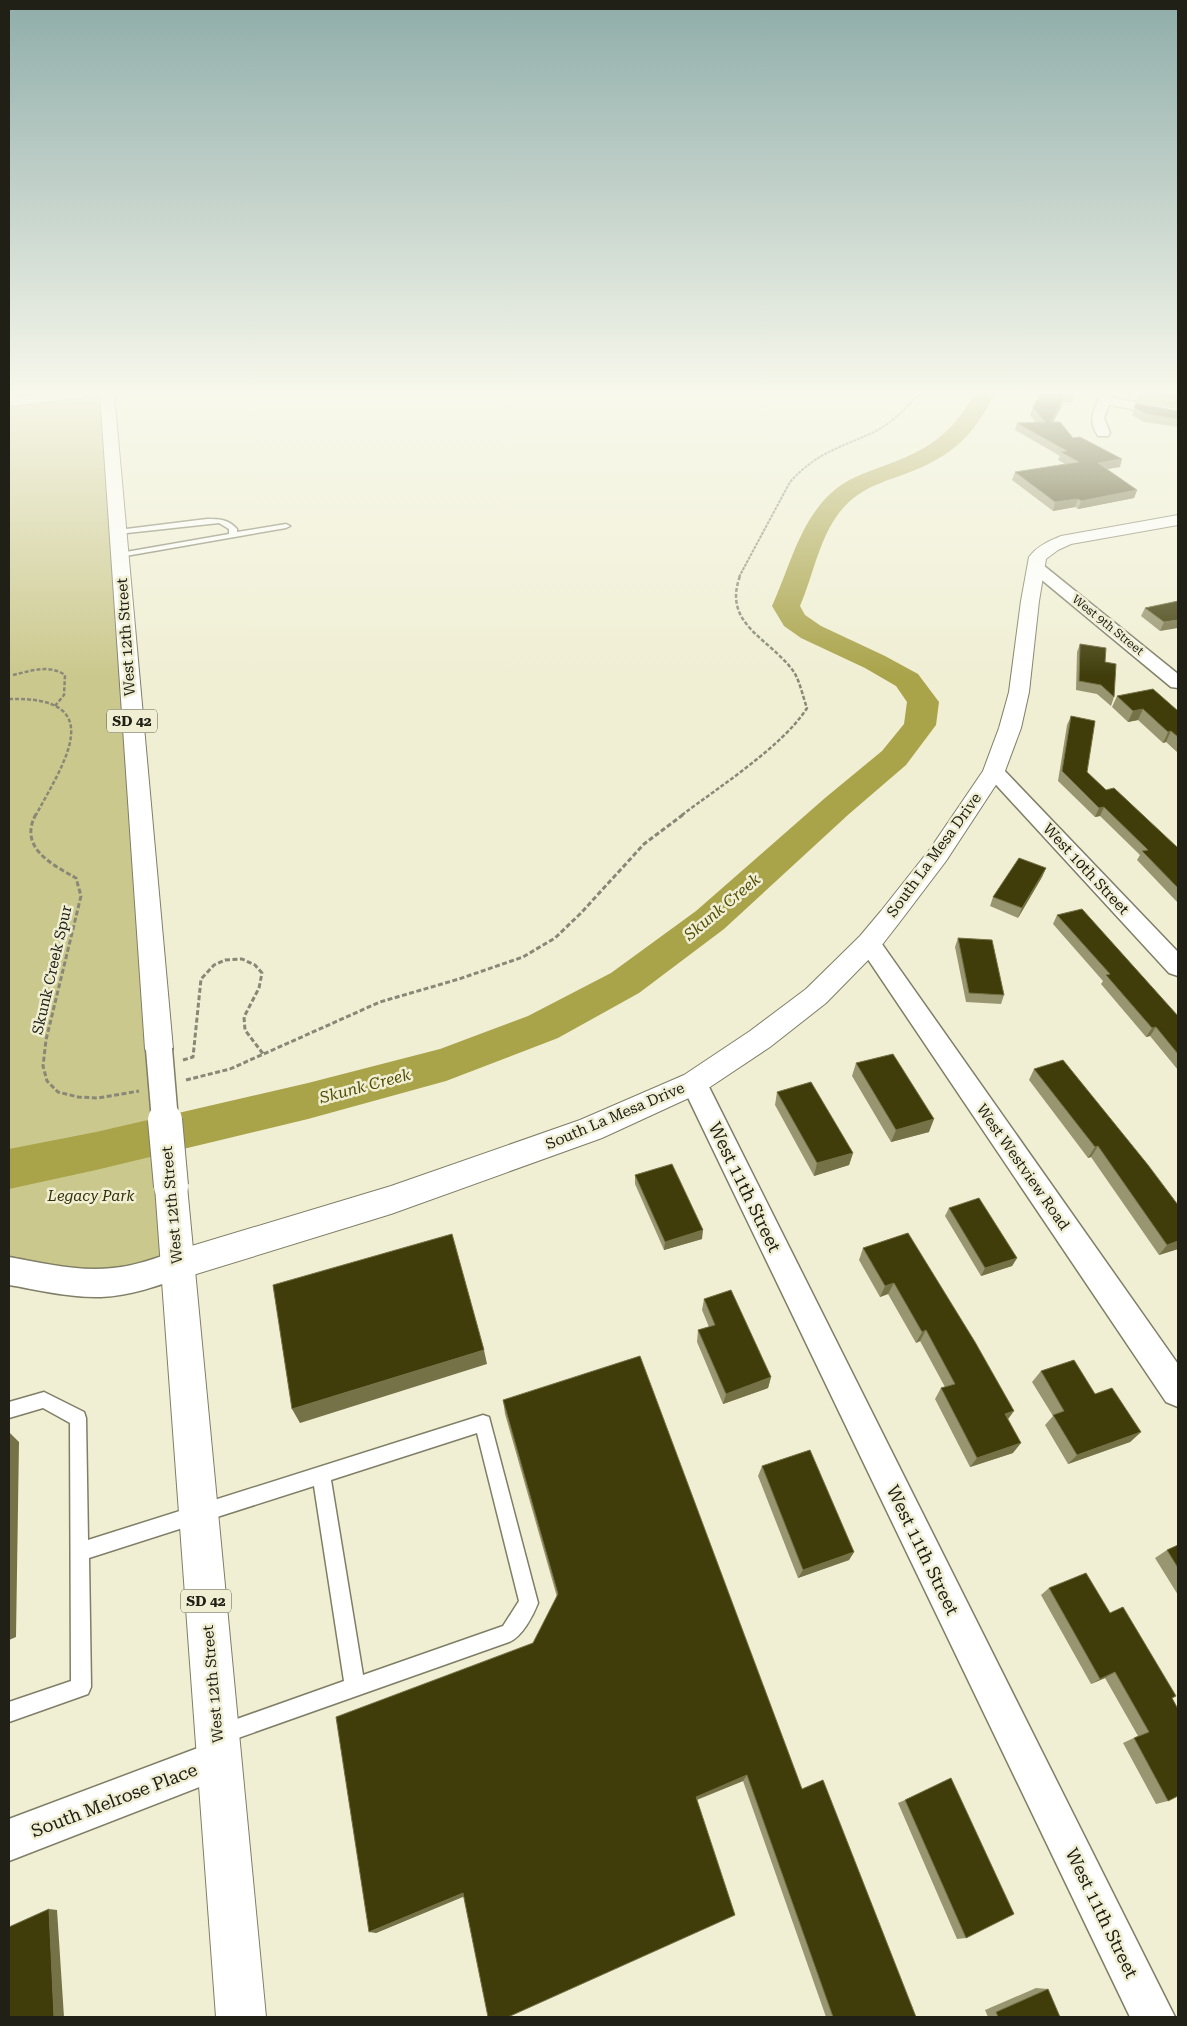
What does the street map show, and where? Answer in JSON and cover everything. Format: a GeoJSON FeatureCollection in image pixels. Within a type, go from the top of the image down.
{"type":"FeatureCollection","features":[{"type":"Feature","properties":{"kind":"main road","name":"West 12th Street"},"geometry":{"type":"LineString","coordinates":[[114,488],[163,1071],[170,1186],[241,2017]]}},
{"type":"Feature","properties":{"kind":"main road","name":"South La Mesa Drive"},"geometry":{"type":"LineString","coordinates":[[178,1266],[391,1200],[591,1128],[694,1083],[760,1040],[816,996],[869,943],[938,855],[994,771],[1010,728],[1019,692],[1030,601],[1038,557],[1046,550],[1067,540],[1178,520]]}},
{"type":"Feature","properties":{"kind":"street","name":"West 9th Street"},"geometry":{"type":"LineString","coordinates":[[1037,568],[1178,683]]}},
{"type":"Feature","properties":{"kind":"street","name":"West 10th Street"},"geometry":{"type":"LineString","coordinates":[[994,771],[1178,967]]}},
{"type":"Feature","properties":{"kind":"street","name":"West Westview Road"},"geometry":{"type":"LineString","coordinates":[[869,943],[1178,1391]]}},
{"type":"Feature","properties":{"kind":"street","name":"West 11th Street"},"geometry":{"type":"LineString","coordinates":[[694,1083],[1153,2017]]}},
{"type":"Feature","properties":{"kind":"street"},"geometry":{"type":"LineString","coordinates":[[9,1271],[79,1282],[102,1283],[145,1276],[178,1266]]}},
{"type":"Feature","properties":{"kind":"street","name":"South Melrose Place"},"geometry":{"type":"LineString","coordinates":[[9,1840],[218,1748]]}},
{"type":"Feature","properties":{"kind":"lane"},"geometry":{"type":"LineString","coordinates":[[118,532],[207,521],[228,524],[233,530],[233,535]]}},
{"type":"Feature","properties":{"kind":"lane"},"geometry":{"type":"LineString","coordinates":[[120,555],[286,526]]}},
{"type":"Feature","properties":{"kind":"lane"},"geometry":{"type":"LineString","coordinates":[[9,1410],[44,1400],[78,1418],[81,1687],[9,1712]]}},
{"type":"Feature","properties":{"kind":"lane"},"geometry":{"type":"LineString","coordinates":[[80,1552],[483,1423],[529,1603],[509,1633],[355,1687],[218,1748]]}},
{"type":"Feature","properties":{"kind":"lane"},"geometry":{"type":"LineString","coordinates":[[321,1474],[355,1687]]}},
{"type":"Feature","properties":{"kind":"path"},"geometry":{"type":"LineString","coordinates":[[163,1071],[230,1069],[380,1002],[459,979],[523,957],[555,938],[581,913],[644,844],[755,758],[798,722],[807,708],[795,674],[780,655],[762,641],[740,616],[735,602],[736,587],[742,570],[787,488]]}},
{"type":"Feature","properties":{"kind":"path"},"geometry":{"type":"LineString","coordinates":[[9,699],[34,700],[55,706],[64,694],[65,675],[53,669],[37,669],[13,675]]}},
{"type":"Feature","properties":{"kind":"path","name":"Skunk Creek Spur"},"geometry":{"type":"LineString","coordinates":[[55,706],[64,711],[70,719],[72,741],[33,820],[30,829],[31,839],[34,848],[41,857],[76,878],[80,896],[46,1040],[43,1066],[48,1081],[58,1092],[78,1097],[98,1098],[120,1096],[163,1071]]}},
{"type":"Feature","properties":{"kind":"path"},"geometry":{"type":"LineString","coordinates":[[163,1071],[193,1057],[200,979],[214,965],[225,960],[242,959],[256,965],[262,973],[259,988],[244,1017],[245,1030],[264,1055]]}},
{"type":"Feature","properties":{"kind":"green space","name":"Legacy Park"},"geometry":{"type":"Polygon","coordinates":[[[9,488],[115,488],[177,1265],[79,1282],[9,1271],[9,488]]]}},
{"type":"Feature","properties":{"kind":"building"},"geometry":{"type":"Polygon","coordinates":[[[1036,488],[1133,488],[1137,490],[1081,501],[1078,499],[1055,502],[1036,488]]]}},
{"type":"Feature","properties":{"kind":"building"},"geometry":{"type":"Polygon","coordinates":[[[1178,601],[1178,620],[1164,622],[1145,608],[1178,601]]]}},
{"type":"Feature","properties":{"kind":"building"},"geometry":{"type":"Polygon","coordinates":[[[1080,644],[1106,648],[1105,662],[1116,664],[1114,697],[1101,685],[1079,681],[1080,644]]]}},
{"type":"Feature","properties":{"kind":"building"},"geometry":{"type":"Polygon","coordinates":[[[1153,689],[1178,711],[1178,737],[1171,731],[1168,732],[1143,709],[1133,711],[1117,696],[1153,689]]]}},
{"type":"Feature","properties":{"kind":"building"},"geometry":{"type":"Polygon","coordinates":[[[1071,716],[1095,721],[1087,772],[1106,790],[1114,788],[1178,848],[1178,888],[1142,851],[1148,850],[1104,807],[1099,808],[1062,771],[1071,716]]]}},
{"type":"Feature","properties":{"kind":"building"},"geometry":{"type":"Polygon","coordinates":[[[1019,858],[1046,868],[1022,908],[993,897],[1019,858]]]}},
{"type":"Feature","properties":{"kind":"building"},"geometry":{"type":"Polygon","coordinates":[[[1082,909],[1178,1016],[1178,1054],[1156,1027],[1152,1028],[1106,975],[1110,974],[1057,915],[1082,909]]]}},
{"type":"Feature","properties":{"kind":"building"},"geometry":{"type":"Polygon","coordinates":[[[958,938],[992,940],[1004,995],[969,993],[958,938]]]}},
{"type":"Feature","properties":{"kind":"building"},"geometry":{"type":"Polygon","coordinates":[[[893,1054],[934,1119],[896,1130],[856,1063],[893,1054]]]}},
{"type":"Feature","properties":{"kind":"building"},"geometry":{"type":"Polygon","coordinates":[[[1063,1060],[1178,1205],[1178,1241],[1167,1245],[1098,1146],[1095,1147],[1034,1069],[1063,1060]]]}},
{"type":"Feature","properties":{"kind":"building"},"geometry":{"type":"Polygon","coordinates":[[[811,1082],[853,1153],[817,1163],[777,1092],[811,1082]]]}},
{"type":"Feature","properties":{"kind":"building"},"geometry":{"type":"Polygon","coordinates":[[[672,1164],[703,1230],[665,1242],[635,1175],[672,1164]]]}},
{"type":"Feature","properties":{"kind":"building"},"geometry":{"type":"Polygon","coordinates":[[[979,1198],[1017,1258],[985,1268],[949,1208],[979,1198]]]}},
{"type":"Feature","properties":{"kind":"building"},"geometry":{"type":"Polygon","coordinates":[[[908,1233],[975,1342],[1014,1411],[1005,1414],[1021,1443],[977,1458],[941,1388],[955,1384],[926,1330],[922,1332],[894,1283],[885,1286],[863,1248],[908,1233]]]}},
{"type":"Feature","properties":{"kind":"building"},"geometry":{"type":"Polygon","coordinates":[[[452,1234],[484,1350],[292,1409],[273,1285],[452,1234]]]}},
{"type":"Feature","properties":{"kind":"building"},"geometry":{"type":"Polygon","coordinates":[[[731,1290],[771,1377],[726,1394],[698,1330],[715,1325],[704,1299],[731,1290]]]}},
{"type":"Feature","properties":{"kind":"building"},"geometry":{"type":"Polygon","coordinates":[[[640,1356],[802,1789],[823,1780],[916,2017],[833,2017],[747,1775],[696,1797],[735,1915],[508,2017],[488,2017],[463,1893],[369,1932],[336,1717],[533,1643],[558,1594],[503,1400],[640,1356]]]}},
{"type":"Feature","properties":{"kind":"building"},"geometry":{"type":"Polygon","coordinates":[[[1074,1360],[1095,1394],[1112,1388],[1141,1432],[1077,1455],[1053,1415],[1064,1411],[1041,1371],[1074,1360]]]}},
{"type":"Feature","properties":{"kind":"building"},"geometry":{"type":"Polygon","coordinates":[[[810,1450],[854,1552],[803,1570],[762,1466],[810,1450]]]}},
{"type":"Feature","properties":{"kind":"building"},"geometry":{"type":"Polygon","coordinates":[[[1178,1545],[1178,1568],[1167,1550],[1178,1545]]]}},
{"type":"Feature","properties":{"kind":"building"},"geometry":{"type":"Polygon","coordinates":[[[1086,1573],[1110,1613],[1123,1607],[1176,1696],[1172,1698],[1178,1709],[1178,1796],[1168,1801],[1134,1738],[1149,1732],[1115,1672],[1100,1679],[1049,1588],[1086,1573]]]}},
{"type":"Feature","properties":{"kind":"building"},"geometry":{"type":"Polygon","coordinates":[[[951,1778],[1014,1914],[966,1938],[905,1800],[951,1778]]]}},
{"type":"Feature","properties":{"kind":"building"},"geometry":{"type":"Polygon","coordinates":[[[49,1909],[54,2017],[9,2017],[9,1927],[49,1909]]]}},
{"type":"Feature","properties":{"kind":"building"},"geometry":{"type":"Polygon","coordinates":[[[1048,1989],[1060,2017],[998,2017],[996,2012],[1048,1989]]]}},
{"type":"Feature","properties":{"kind":"waterway","name":"Skunk Creek"},"geometry":{"type":"LineString","coordinates":[[9,1169],[96,1151],[308,1101],[446,1064],[543,1027],[625,983],[710,920],[837,806],[894,758],[920,725],[923,702],[907,680],[875,662],[811,632],[794,620],[786,606],[821,522],[837,500],[852,488]]}}]}
